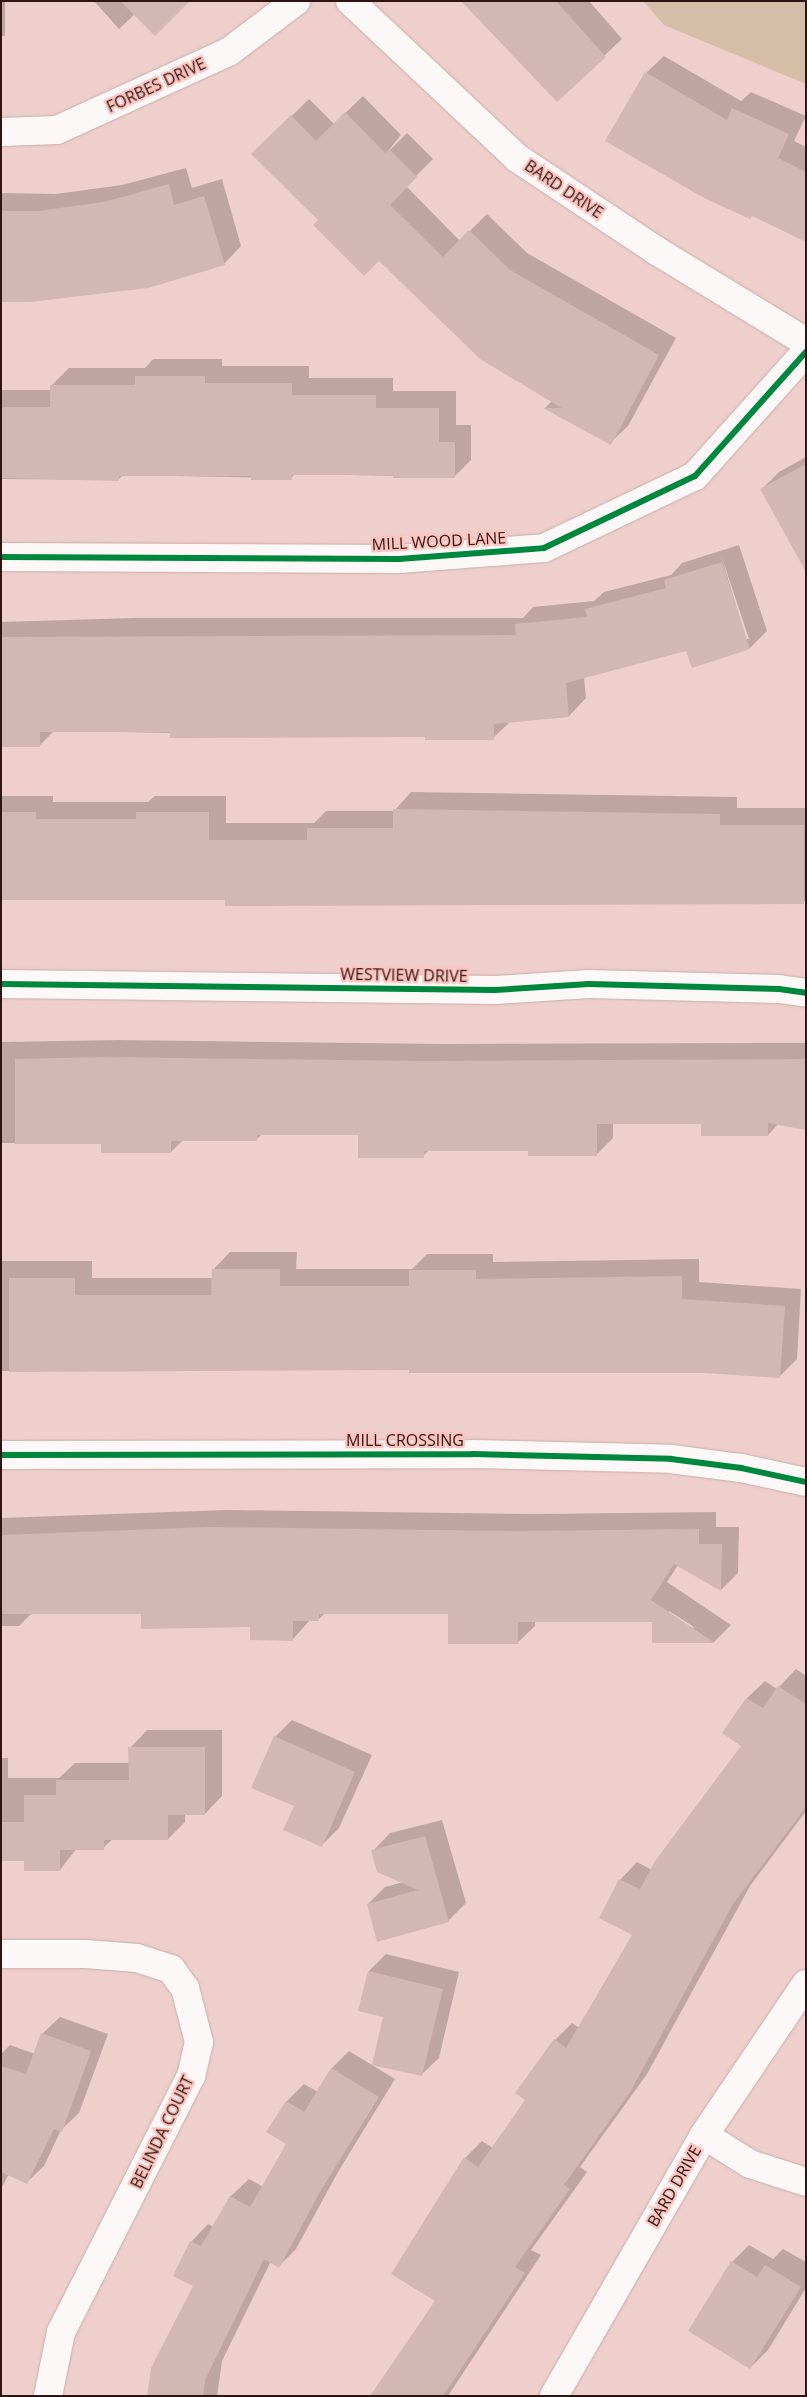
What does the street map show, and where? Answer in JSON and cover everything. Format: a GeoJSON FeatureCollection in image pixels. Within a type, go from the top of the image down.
{"type":"FeatureCollection","features":[{"type":"Feature","properties":{"kind":"street","name":"FORBES DRIVE"},"geometry":{"type":"LineString","coordinates":[[1,132],[57,130],[230,51],[296,1]]}},
{"type":"Feature","properties":{"kind":"street","name":"BARD DRIVE"},"geometry":{"type":"LineString","coordinates":[[350,1],[518,158],[657,251],[806,342]]}},
{"type":"Feature","properties":{"kind":"street","name":"MILL WOOD LANE"},"geometry":{"type":"LineString","coordinates":[[1,557],[399,559],[544,548],[695,476],[806,352]]}},
{"type":"Feature","properties":{"kind":"street","name":"WESTVIEW DRIVE"},"geometry":{"type":"LineString","coordinates":[[1,984],[496,990],[589,984],[779,989],[806,993]]}},
{"type":"Feature","properties":{"kind":"street","name":"MILL CROSSING"},"geometry":{"type":"LineString","coordinates":[[1,1455],[474,1454],[671,1459],[740,1468],[806,1482]]}},
{"type":"Feature","properties":{"kind":"street","name":"BELINDA COURT"},"geometry":{"type":"LineString","coordinates":[[1,1954],[86,1954],[137,1958],[171,1969],[185,1988],[198,2042],[191,2076],[61,2332],[48,2396]]}},
{"type":"Feature","properties":{"kind":"street","name":"BARD DRIVE"},"geometry":{"type":"LineString","coordinates":[[554,2396],[704,2135],[806,1984]]}},
{"type":"Feature","properties":{"kind":"street"},"geometry":{"type":"LineString","coordinates":[[704,2135],[750,2164],[806,2182]]}},
{"type":"Feature","properties":{"kind":"shaded area"},"geometry":{"type":"Polygon","coordinates":[[[643,1],[806,1],[806,84],[664,25],[643,1]]]}},
{"type":"Feature","properties":{"kind":"building"},"geometry":{"type":"Polygon","coordinates":[[[120,1],[190,1],[155,36],[120,1]]]}},
{"type":"Feature","properties":{"kind":"building"},"geometry":{"type":"Polygon","coordinates":[[[461,1],[556,1],[606,57],[557,102],[461,1]]]}},
{"type":"Feature","properties":{"kind":"building"},"geometry":{"type":"Polygon","coordinates":[[[645,72],[727,120],[732,108],[789,134],[778,158],[806,172],[806,242],[752,216],[750,219],[706,199],[605,141],[645,72]]]}},
{"type":"Feature","properties":{"kind":"building"},"geometry":{"type":"Polygon","coordinates":[[[345,112],[385,153],[389,149],[417,177],[390,205],[443,257],[469,230],[510,270],[659,355],[611,445],[543,408],[562,408],[480,359],[379,261],[364,276],[313,225],[318,220],[251,154],[291,115],[316,141],[345,112]]]}},
{"type":"Feature","properties":{"kind":"building"},"geometry":{"type":"Polygon","coordinates":[[[169,184],[174,205],[204,196],[225,265],[148,288],[30,302],[1,302],[1,211],[38,211],[104,202],[169,184]]]}},
{"type":"Feature","properties":{"kind":"building"},"geometry":{"type":"Polygon","coordinates":[[[135,376],[205,376],[205,383],[292,383],[292,395],[376,395],[376,408],[439,408],[439,442],[455,442],[455,478],[393,478],[393,475],[292,475],[292,480],[251,480],[251,476],[119,476],[119,481],[1,478],[1,407],[50,407],[50,385],[135,385],[135,376]]]}},
{"type":"Feature","properties":{"kind":"building"},"geometry":{"type":"Polygon","coordinates":[[[806,464],[806,572],[760,489],[806,464]]]}},
{"type":"Feature","properties":{"kind":"building"},"geometry":{"type":"Polygon","coordinates":[[[722,562],[750,649],[692,668],[686,651],[566,683],[569,717],[494,724],[494,740],[425,740],[425,737],[170,738],[170,732],[40,732],[40,747],[1,747],[1,637],[516,635],[515,624],[587,617],[585,609],[666,588],[664,580],[722,562]]]}},
{"type":"Feature","properties":{"kind":"building"},"geometry":{"type":"Polygon","coordinates":[[[393,809],[720,814],[720,825],[804,825],[804,904],[225,906],[225,900],[1,900],[1,812],[36,812],[36,819],[136,819],[136,812],[209,812],[209,840],[307,840],[307,828],[393,828],[393,809]]]}},
{"type":"Feature","properties":{"kind":"building"},"geometry":{"type":"Polygon","coordinates":[[[101,1057],[424,1061],[806,1059],[806,1130],[768,1123],[768,1136],[701,1136],[701,1124],[597,1124],[597,1156],[528,1156],[528,1151],[424,1151],[424,1158],[358,1158],[358,1135],[257,1135],[257,1141],[171,1141],[171,1153],[101,1153],[101,1144],[15,1144],[15,1059],[101,1057]]]}},
{"type":"Feature","properties":{"kind":"building"},"geometry":{"type":"Polygon","coordinates":[[[212,1269],[280,1269],[280,1286],[409,1286],[409,1270],[476,1270],[476,1279],[682,1276],[682,1299],[785,1306],[780,1378],[706,1373],[409,1373],[409,1370],[9,1372],[9,1278],[75,1278],[75,1295],[211,1295],[212,1269]]]}},
{"type":"Feature","properties":{"kind":"building"},"geometry":{"type":"Polygon","coordinates":[[[208,1527],[518,1531],[699,1529],[699,1544],[722,1544],[721,1591],[674,1564],[651,1600],[715,1643],[652,1643],[652,1622],[518,1622],[518,1644],[448,1644],[448,1614],[319,1614],[319,1621],[293,1621],[293,1641],[250,1640],[250,1627],[141,1629],[141,1614],[1,1614],[1,1535],[208,1527]]]}},
{"type":"Feature","properties":{"kind":"building"},"geometry":{"type":"Polygon","coordinates":[[[778,1686],[806,1704],[806,1807],[733,1904],[630,2092],[564,2185],[570,2189],[515,2267],[525,2273],[443,2396],[370,2396],[435,2301],[391,2274],[464,2157],[478,2167],[525,2100],[515,2093],[554,2039],[566,2048],[632,1935],[599,1918],[619,1879],[640,1889],[655,1861],[741,1746],[722,1733],[746,1698],[763,1708],[778,1686]]]}},
{"type":"Feature","properties":{"kind":"building"},"geometry":{"type":"Polygon","coordinates":[[[274,1736],[355,1772],[322,1847],[283,1830],[294,1806],[251,1788],[274,1736]]]}},
{"type":"Feature","properties":{"kind":"building"},"geometry":{"type":"Polygon","coordinates":[[[128,1747],[205,1747],[205,1815],[168,1815],[168,1840],[104,1840],[104,1850],[60,1850],[60,1871],[24,1871],[24,1861],[1,1861],[1,1822],[24,1822],[24,1795],[56,1795],[56,1780],[129,1780],[128,1747]]]}},
{"type":"Feature","properties":{"kind":"building"},"geometry":{"type":"Polygon","coordinates":[[[425,1836],[449,1922],[377,1942],[367,1904],[418,1890],[377,1872],[371,1850],[425,1836]]]}},
{"type":"Feature","properties":{"kind":"building"},"geometry":{"type":"Polygon","coordinates":[[[368,1971],[443,1989],[422,2076],[372,2065],[383,2017],[358,2011],[368,1971]]]}},
{"type":"Feature","properties":{"kind":"building"},"geometry":{"type":"Polygon","coordinates":[[[41,2033],[91,2051],[62,2132],[54,2129],[27,2184],[1,2172],[1,2066],[26,2074],[41,2033]]]}},
{"type":"Feature","properties":{"kind":"building"},"geometry":{"type":"Polygon","coordinates":[[[331,2068],[379,2097],[321,2190],[279,2268],[264,2259],[205,2380],[203,2396],[147,2396],[151,2368],[193,2286],[173,2276],[190,2241],[201,2246],[230,2196],[250,2207],[286,2144],[266,2132],[286,2101],[304,2112],[331,2068]]]}},
{"type":"Feature","properties":{"kind":"building"},"geometry":{"type":"Polygon","coordinates":[[[731,2261],[757,2277],[765,2265],[801,2287],[750,2369],[688,2331],[731,2261]]]}},
{"type":"Feature","properties":{"kind":"cycle path"},"geometry":{"type":"LineString","coordinates":[[1,557],[399,559],[544,548],[695,476],[806,352]]}},
{"type":"Feature","properties":{"kind":"cycle path"},"geometry":{"type":"LineString","coordinates":[[1,984],[495,990],[589,984],[779,989],[806,993]]}},
{"type":"Feature","properties":{"kind":"cycle path"},"geometry":{"type":"LineString","coordinates":[[1,1455],[473,1454],[671,1459],[741,1468],[806,1482]]}}]}
